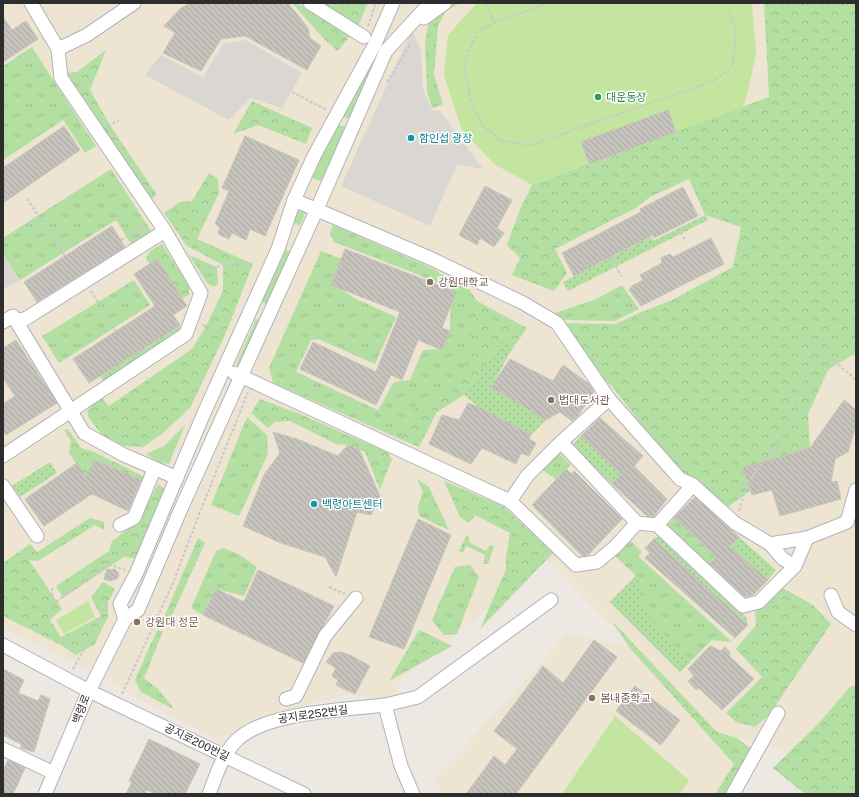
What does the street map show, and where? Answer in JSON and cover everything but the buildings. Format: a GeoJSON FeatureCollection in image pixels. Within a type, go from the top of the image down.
{"type":"FeatureCollection","features":[{"type":"Feature","properties":{"kind":"street"},"geometry":{"type":"LineString","coordinates":[[3,456],[72,412],[186,334],[201,293],[194,277],[165,231],[61,78],[58,49],[32,3]]}},
{"type":"Feature","properties":{"kind":"street"},"geometry":{"type":"LineString","coordinates":[[58,49],[87,35],[134,3]]}},
{"type":"Feature","properties":{"kind":"street"},"geometry":{"type":"LineString","coordinates":[[310,3],[364,37]]}},
{"type":"Feature","properties":{"kind":"street"},"geometry":{"type":"LineString","coordinates":[[125,619],[120,604],[136,574],[278,249],[294,200],[335,115],[386,22],[393,3]]}},
{"type":"Feature","properties":{"kind":"street"},"geometry":{"type":"LineString","coordinates":[[89,691],[125,619],[138,610],[180,511],[247,379],[317,209],[386,51],[395,39],[430,3]]}},
{"type":"Feature","properties":{"kind":"street"},"geometry":{"type":"LineString","coordinates":[[395,39],[445,3]]}},
{"type":"Feature","properties":{"kind":"street"},"geometry":{"type":"LineString","coordinates":[[386,22],[395,39]]}},
{"type":"Feature","properties":{"kind":"street"},"geometry":{"type":"LineString","coordinates":[[386,22],[386,51]]}},
{"type":"Feature","properties":{"kind":"street"},"geometry":{"type":"LineString","coordinates":[[294,200],[432,259],[523,303],[557,323],[609,399],[680,479],[693,485],[735,523],[770,544],[783,559],[795,566]]}},
{"type":"Feature","properties":{"kind":"street"},"geometry":{"type":"LineString","coordinates":[[165,231],[25,319],[9,321],[72,412],[84,432],[124,456],[154,470],[177,478]]}},
{"type":"Feature","properties":{"kind":"street"},"geometry":{"type":"LineString","coordinates":[[225,369],[510,502],[576,565],[597,562],[615,547],[637,524]]}},
{"type":"Feature","properties":{"kind":"street"},"geometry":{"type":"LineString","coordinates":[[510,502],[527,476],[561,442],[609,399]]}},
{"type":"Feature","properties":{"kind":"street"},"geometry":{"type":"LineString","coordinates":[[561,442],[637,524],[657,525],[744,606],[759,602],[795,566],[807,538]]}},
{"type":"Feature","properties":{"kind":"street"},"geometry":{"type":"LineString","coordinates":[[120,525],[134,518],[154,470]]}},
{"type":"Feature","properties":{"kind":"street"},"geometry":{"type":"LineString","coordinates":[[657,525],[693,485]]}},
{"type":"Feature","properties":{"kind":"street"},"geometry":{"type":"LineString","coordinates":[[3,486],[37,536]]}},
{"type":"Feature","properties":{"kind":"street"},"geometry":{"type":"LineString","coordinates":[[770,544],[807,538],[847,522],[856,490]]}},
{"type":"Feature","properties":{"kind":"street"},"geometry":{"type":"LineString","coordinates":[[831,595],[838,612],[856,624]]}},
{"type":"Feature","properties":{"kind":"street"},"geometry":{"type":"LineString","coordinates":[[286,699],[296,696],[324,636],[356,598]]}},
{"type":"Feature","properties":{"kind":"street","name":"공지로252번길"},"geometry":{"type":"LineString","coordinates":[[209,794],[224,755],[235,741],[248,731],[279,718],[384,705],[418,697],[551,600]]}},
{"type":"Feature","properties":{"kind":"street","name":"백령로"},"geometry":{"type":"LineString","coordinates":[[3,645],[89,691],[46,794]]}},
{"type":"Feature","properties":{"kind":"street","name":"공지로200번길"},"geometry":{"type":"LineString","coordinates":[[89,691],[304,794]]}},
{"type":"Feature","properties":{"kind":"street"},"geometry":{"type":"LineString","coordinates":[[384,705],[401,766],[413,794]]}},
{"type":"Feature","properties":{"kind":"street"},"geometry":{"type":"LineString","coordinates":[[733,794],[778,713]]}},
{"type":"Feature","properties":{"kind":"street"},"geometry":{"type":"LineString","coordinates":[[3,750],[54,774]]}},
{"type":"Feature","properties":{"kind":"path"},"geometry":{"type":"LineString","coordinates":[[364,37],[376,3]]}},
{"type":"Feature","properties":{"kind":"path"},"geometry":{"type":"LineString","coordinates":[[486,3],[494,23]]}},
{"type":"Feature","properties":{"kind":"path"},"geometry":{"type":"LineString","coordinates":[[547,3],[494,23],[476,33],[464,65],[470,98],[482,125],[502,141],[531,145],[713,81],[733,66],[736,30],[727,3]]}},
{"type":"Feature","properties":{"kind":"path"},"geometry":{"type":"LineString","coordinates":[[383,88],[411,42]]}},
{"type":"Feature","properties":{"kind":"path"},"geometry":{"type":"LineString","coordinates":[[292,92],[335,115]]}},
{"type":"Feature","properties":{"kind":"path"},"geometry":{"type":"LineString","coordinates":[[27,199],[65,256]]}},
{"type":"Feature","properties":{"kind":"path"},"geometry":{"type":"LineString","coordinates":[[121,240],[156,218]]}},
{"type":"Feature","properties":{"kind":"path"},"geometry":{"type":"LineString","coordinates":[[678,228],[685,240]]}},
{"type":"Feature","properties":{"kind":"path"},"geometry":{"type":"LineString","coordinates":[[611,257],[621,276]]}},
{"type":"Feature","properties":{"kind":"path"},"geometry":{"type":"LineString","coordinates":[[194,277],[223,265],[253,264]]}},
{"type":"Feature","properties":{"kind":"path"},"geometry":{"type":"LineString","coordinates":[[85,281],[116,331]]}},
{"type":"Feature","properties":{"kind":"path"},"geometry":{"type":"LineString","coordinates":[[206,326],[225,335]]}},
{"type":"Feature","properties":{"kind":"path"},"geometry":{"type":"LineString","coordinates":[[735,523],[747,482],[787,431],[816,345],[856,380]]}},
{"type":"Feature","properties":{"kind":"path"},"geometry":{"type":"LineString","coordinates":[[118,704],[173,583],[247,379]]}},
{"type":"Feature","properties":{"kind":"path"},"geometry":{"type":"LineString","coordinates":[[52,588],[53,604],[108,564],[124,569],[120,576]]}},
{"type":"Feature","properties":{"kind":"path"},"geometry":{"type":"LineString","coordinates":[[329,587],[356,598]]}},
{"type":"Feature","properties":{"kind":"path"},"geometry":{"type":"LineString","coordinates":[[67,678],[87,644],[107,604]]}},
{"type":"Feature","properties":{"kind":"shaded area","name":"강원대학교"},"geometry":{"type":"Polygon","coordinates":[[[3,3],[856,3],[856,794],[793,754],[717,732],[547,560],[520,577],[492,606],[401,679],[394,701],[347,695],[293,708],[235,733],[224,745],[71,661],[3,628],[3,3]]]}},
{"type":"Feature","properties":{"kind":"shaded area","name":"함인섭 광장"},"geometry":{"type":"Polygon","coordinates":[[[412,30],[421,50],[423,89],[432,111],[440,111],[483,169],[457,165],[430,226],[341,186],[412,30]]]}},
{"type":"Feature","properties":{"kind":"shaded area"},"geometry":{"type":"Polygon","coordinates":[[[246,40],[302,73],[282,108],[250,98],[229,120],[145,75],[161,55],[203,77],[224,43],[246,40]]]}},
{"type":"Feature","properties":{"kind":"shaded area"},"geometry":{"type":"Polygon","coordinates":[[[3,254],[20,280],[3,289],[3,254]]]}},
{"type":"Feature","properties":{"kind":"shaded area","name":"봄내중학교"},"geometry":{"type":"Polygon","coordinates":[[[568,633],[629,647],[735,764],[715,794],[443,794],[434,780],[568,633]]]}},
{"type":"Feature","properties":{"kind":"green space"},"geometry":{"type":"Polygon","coordinates":[[[292,3],[297,3],[350,36],[338,51],[325,40],[292,3]]]}},
{"type":"Feature","properties":{"kind":"green space"},"geometry":{"type":"Polygon","coordinates":[[[318,3],[368,3],[357,29],[318,3]]]}},
{"type":"Feature","properties":{"kind":"green space"},"geometry":{"type":"Polygon","coordinates":[[[445,3],[460,3],[446,11],[438,26],[434,75],[443,104],[432,108],[427,91],[425,44],[429,18],[445,3]]]}},
{"type":"Feature","properties":{"kind":"green space","name":"대운동장"},"geometry":{"type":"Polygon","coordinates":[[[481,3],[752,3],[756,53],[743,107],[532,185],[494,164],[461,128],[444,75],[448,35],[475,5],[481,3]]]}},
{"type":"Feature","properties":{"kind":"green space"},"geometry":{"type":"Polygon","coordinates":[[[764,3],[856,3],[856,353],[828,370],[808,414],[810,448],[765,464],[754,488],[722,511],[686,482],[612,386],[585,363],[557,323],[616,324],[672,300],[733,267],[741,227],[705,215],[689,179],[650,197],[634,209],[555,249],[567,273],[554,291],[512,275],[520,258],[507,245],[521,207],[532,185],[769,97],[764,3]]]}},
{"type":"Feature","properties":{"kind":"green space"},"geometry":{"type":"Polygon","coordinates":[[[32,47],[96,146],[85,153],[63,120],[3,160],[3,66],[32,47]]]}},
{"type":"Feature","properties":{"kind":"green space"},"geometry":{"type":"Polygon","coordinates":[[[106,50],[90,90],[110,125],[157,195],[151,199],[66,73],[77,72],[106,50]]]}},
{"type":"Feature","properties":{"kind":"green space"},"geometry":{"type":"Polygon","coordinates":[[[367,60],[375,63],[349,119],[341,116],[367,60]]]}},
{"type":"Feature","properties":{"kind":"green space"},"geometry":{"type":"Polygon","coordinates":[[[252,101],[312,128],[306,144],[258,125],[233,134],[252,101]]]}},
{"type":"Feature","properties":{"kind":"green space"},"geometry":{"type":"Polygon","coordinates":[[[337,124],[346,127],[321,181],[312,178],[337,124]]]}},
{"type":"Feature","properties":{"kind":"green space"},"geometry":{"type":"Polygon","coordinates":[[[111,169],[155,237],[135,250],[116,220],[20,280],[3,254],[3,238],[111,169]]]}},
{"type":"Feature","properties":{"kind":"green space"},"geometry":{"type":"Polygon","coordinates":[[[209,173],[218,179],[219,193],[197,239],[253,264],[225,335],[190,408],[162,434],[143,447],[124,446],[102,435],[89,418],[87,411],[91,405],[102,398],[109,406],[192,349],[206,326],[223,291],[223,265],[187,246],[164,213],[180,202],[192,201],[209,173]]]}},
{"type":"Feature","properties":{"kind":"green space"},"geometry":{"type":"Polygon","coordinates":[[[299,206],[307,208],[300,226],[292,222],[299,206]]]}},
{"type":"Feature","properties":{"kind":"green space"},"geometry":{"type":"Polygon","coordinates":[[[705,215],[708,220],[568,291],[563,282],[650,237],[655,240],[705,215]]]}},
{"type":"Feature","properties":{"kind":"green space"},"geometry":{"type":"Polygon","coordinates":[[[333,225],[434,269],[450,280],[469,289],[477,301],[478,309],[464,369],[429,403],[412,409],[400,439],[273,383],[269,368],[321,251],[342,259],[335,285],[354,298],[396,317],[375,364],[318,339],[311,340],[296,372],[378,410],[394,382],[410,380],[423,350],[442,349],[450,331],[451,289],[334,242],[330,233],[333,225]]]}},
{"type":"Feature","properties":{"kind":"green space"},"geometry":{"type":"Polygon","coordinates":[[[162,244],[189,286],[189,295],[182,298],[157,259],[150,264],[146,259],[150,251],[162,244]]]}},
{"type":"Feature","properties":{"kind":"green space"},"geometry":{"type":"Polygon","coordinates":[[[283,249],[290,252],[268,305],[262,302],[283,249]]]}},
{"type":"Feature","properties":{"kind":"green space"},"geometry":{"type":"Polygon","coordinates":[[[189,255],[217,267],[218,284],[214,287],[208,284],[189,255]]]}},
{"type":"Feature","properties":{"kind":"green space"},"geometry":{"type":"Polygon","coordinates":[[[134,280],[150,305],[59,363],[42,336],[134,280]]]}},
{"type":"Feature","properties":{"kind":"green space"},"geometry":{"type":"Polygon","coordinates":[[[622,285],[639,309],[615,321],[562,320],[550,315],[596,299],[622,285]]]}},
{"type":"Feature","properties":{"kind":"green space"},"geometry":{"type":"Polygon","coordinates":[[[477,301],[527,328],[511,351],[502,342],[464,395],[437,412],[419,447],[400,439],[412,409],[429,403],[475,322],[478,309],[477,301]]]}},
{"type":"Feature","properties":{"kind":"green space"},"geometry":{"type":"Polygon","coordinates":[[[256,319],[262,321],[242,367],[236,365],[256,319]]]}},
{"type":"Feature","properties":{"kind":"green space"},"geometry":{"type":"Polygon","coordinates":[[[180,325],[182,331],[104,383],[100,376],[180,325]]]}},
{"type":"Feature","properties":{"kind":"green space"},"geometry":{"type":"Polygon","coordinates":[[[502,341],[511,351],[491,387],[546,420],[531,435],[479,407],[464,395],[502,341]]]}},
{"type":"Feature","properties":{"kind":"green space"},"geometry":{"type":"Polygon","coordinates":[[[260,399],[300,414],[387,452],[392,459],[380,490],[365,452],[348,445],[336,444],[290,421],[275,422],[268,428],[251,413],[260,399]]]}},
{"type":"Feature","properties":{"kind":"green space"},"geometry":{"type":"Polygon","coordinates":[[[247,417],[267,435],[268,454],[239,516],[211,505],[247,417]]]}},
{"type":"Feature","properties":{"kind":"green space"},"geometry":{"type":"Polygon","coordinates":[[[185,425],[169,464],[158,462],[146,454],[164,446],[185,425]]]}},
{"type":"Feature","properties":{"kind":"green space"},"geometry":{"type":"Polygon","coordinates":[[[68,429],[81,448],[94,452],[145,477],[145,482],[95,460],[86,477],[69,453],[71,441],[64,430],[68,429]]]}},
{"type":"Feature","properties":{"kind":"green space"},"geometry":{"type":"Polygon","coordinates":[[[581,436],[621,474],[612,484],[572,445],[581,436]]]}},
{"type":"Feature","properties":{"kind":"green space"},"geometry":{"type":"Polygon","coordinates":[[[557,451],[571,465],[556,479],[539,468],[557,451]]]}},
{"type":"Feature","properties":{"kind":"green space"},"geometry":{"type":"Polygon","coordinates":[[[50,462],[57,473],[20,497],[12,486],[50,462]]]}},
{"type":"Feature","properties":{"kind":"green space"},"geometry":{"type":"Polygon","coordinates":[[[417,479],[429,487],[449,530],[419,516],[418,506],[423,492],[417,479]]]}},
{"type":"Feature","properties":{"kind":"green space"},"geometry":{"type":"Polygon","coordinates":[[[444,481],[503,506],[553,553],[480,629],[506,569],[506,558],[510,533],[475,515],[469,523],[460,517],[444,481]]]}},
{"type":"Feature","properties":{"kind":"green space"},"geometry":{"type":"Polygon","coordinates":[[[158,484],[168,491],[141,559],[124,557],[63,598],[56,586],[109,551],[112,541],[138,522],[158,484]]]}},
{"type":"Feature","properties":{"kind":"green space"},"geometry":{"type":"Polygon","coordinates":[[[90,518],[104,522],[104,530],[95,525],[38,561],[29,560],[62,609],[50,620],[61,637],[101,616],[91,597],[103,582],[115,589],[108,602],[108,616],[95,644],[76,655],[61,645],[3,616],[3,563],[30,544],[37,552],[90,518]]]}},
{"type":"Feature","properties":{"kind":"green space"},"geometry":{"type":"Polygon","coordinates":[[[674,518],[717,557],[709,565],[667,526],[674,518]]]}},
{"type":"Feature","properties":{"kind":"green space"},"geometry":{"type":"Polygon","coordinates":[[[466,536],[469,536],[469,542],[486,551],[490,545],[494,546],[488,564],[483,564],[485,555],[466,546],[463,553],[459,551],[466,536]]]}},
{"type":"Feature","properties":{"kind":"green space"},"geometry":{"type":"Polygon","coordinates":[[[660,537],[746,617],[748,625],[653,538],[660,537]]]}},
{"type":"Feature","properties":{"kind":"green space"},"geometry":{"type":"Polygon","coordinates":[[[739,537],[776,570],[768,580],[730,547],[739,537]]]}},
{"type":"Feature","properties":{"kind":"green space"},"geometry":{"type":"Polygon","coordinates":[[[198,538],[205,543],[168,624],[161,624],[198,538]]]}},
{"type":"Feature","properties":{"kind":"green space"},"geometry":{"type":"Polygon","coordinates":[[[631,541],[642,552],[638,556],[732,642],[712,640],[680,672],[610,602],[636,576],[614,555],[631,541]]]}},
{"type":"Feature","properties":{"kind":"green space"},"geometry":{"type":"Polygon","coordinates":[[[224,548],[240,555],[257,567],[244,596],[216,589],[203,615],[191,608],[216,551],[224,548]]]}},
{"type":"Feature","properties":{"kind":"green space"},"geometry":{"type":"Polygon","coordinates":[[[470,565],[479,577],[457,634],[444,635],[432,620],[455,567],[470,565]]]}},
{"type":"Feature","properties":{"kind":"green space"},"geometry":{"type":"Polygon","coordinates":[[[636,576],[644,595],[641,607],[689,663],[680,672],[610,602],[636,576]]]}},
{"type":"Feature","properties":{"kind":"green space"},"geometry":{"type":"Polygon","coordinates":[[[781,587],[813,605],[831,624],[769,715],[755,727],[736,722],[726,713],[762,677],[736,649],[756,625],[755,612],[781,587]]]}},
{"type":"Feature","properties":{"kind":"green space"},"geometry":{"type":"Polygon","coordinates":[[[88,601],[95,617],[64,634],[56,620],[88,601]]]}},
{"type":"Feature","properties":{"kind":"green space"},"geometry":{"type":"Polygon","coordinates":[[[612,621],[717,732],[737,738],[753,750],[726,794],[715,794],[734,764],[629,647],[612,621]]]}},
{"type":"Feature","properties":{"kind":"green space"},"geometry":{"type":"Polygon","coordinates":[[[157,630],[163,631],[144,678],[157,688],[175,710],[141,692],[135,680],[157,630]]]}},
{"type":"Feature","properties":{"kind":"green space"},"geometry":{"type":"Polygon","coordinates":[[[419,630],[452,646],[389,681],[419,630]]]}},
{"type":"Feature","properties":{"kind":"green space"},"geometry":{"type":"Polygon","coordinates":[[[856,685],[856,794],[805,794],[773,768],[819,723],[850,687],[856,685]]]}},
{"type":"Feature","properties":{"kind":"green space"},"geometry":{"type":"Polygon","coordinates":[[[615,716],[689,780],[680,794],[562,794],[615,716]]]}},
{"type":"Feature","properties":{"kind":"place","name":"대운동장"},"geometry":{"type":"Point","coordinates":[598,97]}},
{"type":"Feature","properties":{"kind":"place","name":"함인섭 광장"},"geometry":{"type":"Point","coordinates":[411,138]}},
{"type":"Feature","properties":{"kind":"place","name":"강원대학교"},"geometry":{"type":"Point","coordinates":[430,282]}},
{"type":"Feature","properties":{"kind":"place","name":"법대도서관"},"geometry":{"type":"Point","coordinates":[551,400]}},
{"type":"Feature","properties":{"kind":"place","name":"백령아트센터"},"geometry":{"type":"Point","coordinates":[314,504]}},
{"type":"Feature","properties":{"kind":"place","name":"강원대 정문"},"geometry":{"type":"Point","coordinates":[137,622]}},
{"type":"Feature","properties":{"kind":"place","name":"봄내중학교"},"geometry":{"type":"Point","coordinates":[592,698]}}]}
